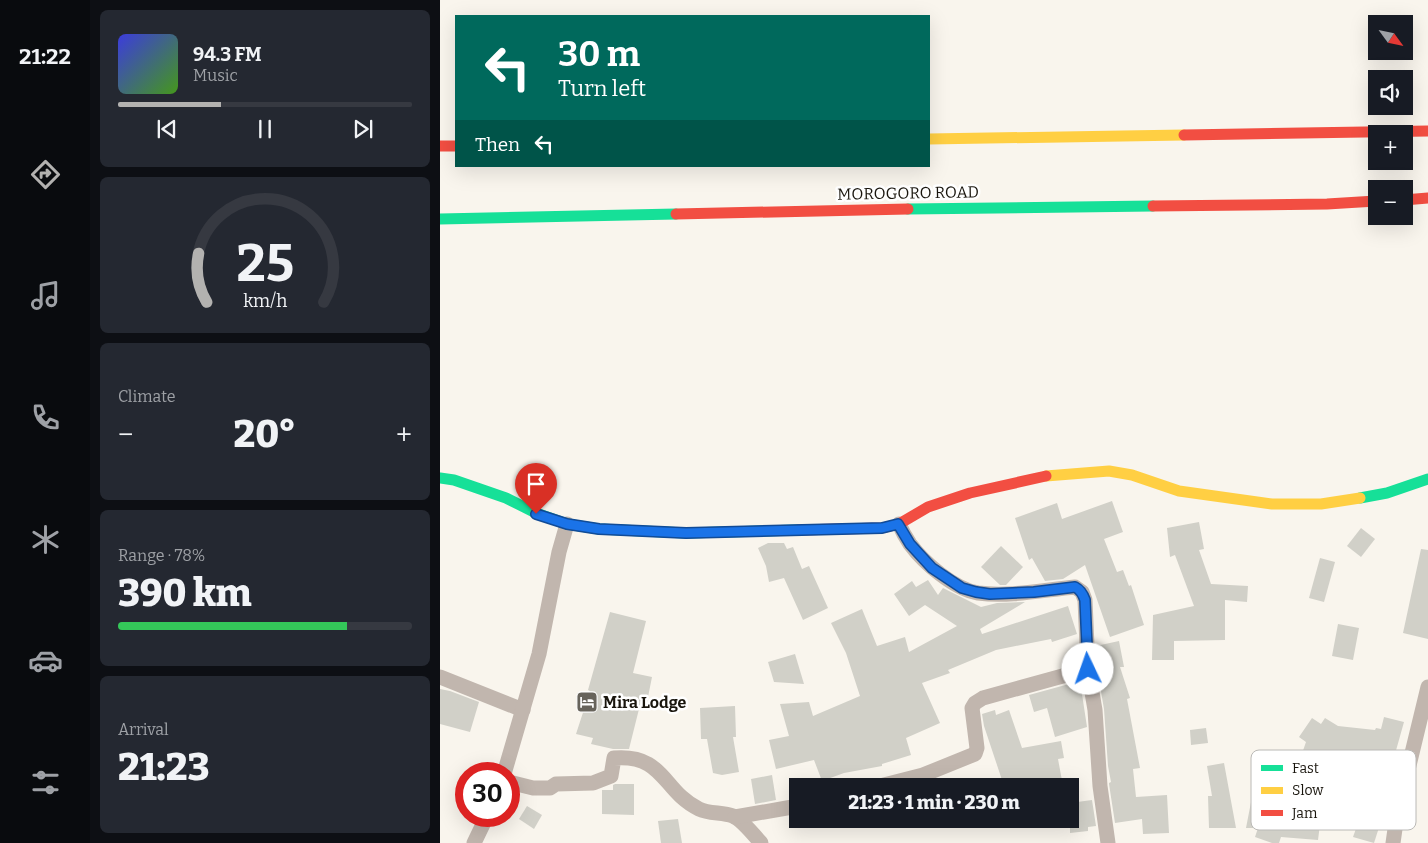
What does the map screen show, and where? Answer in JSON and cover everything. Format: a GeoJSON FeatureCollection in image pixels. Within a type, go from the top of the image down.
{"type":"FeatureCollection","features":[{"type":"Feature","properties":{"kind":"main road"},"geometry":{"type":"LineString","coordinates":[[930,139],[1428,131]]}},
{"type":"Feature","properties":{"kind":"main road"},"geometry":{"type":"LineString","coordinates":[[440,146],[455,146]]}},
{"type":"Feature","properties":{"kind":"main road"},"geometry":{"type":"LineString","coordinates":[[1413,199],[1428,198]]}},
{"type":"Feature","properties":{"kind":"main road","name":"MOROGORO ROAD"},"geometry":{"type":"LineString","coordinates":[[440,219],[964,208],[1327,204],[1368,201]]}},
{"type":"Feature","properties":{"kind":"main road"},"geometry":{"type":"LineString","coordinates":[[440,478],[454,480],[506,498],[536,514],[567,524],[599,529],[686,533],[882,528],[898,524],[928,507],[970,493],[1042,476],[1082,472],[1108,471],[1179,491],[1272,504],[1321,504],[1372,496],[1428,479]]}},
{"type":"Feature","properties":{"kind":"street"},"geometry":{"type":"LineString","coordinates":[[508,762],[539,654],[559,552],[567,524]]}},
{"type":"Feature","properties":{"kind":"street"},"geometry":{"type":"LineString","coordinates":[[898,524],[910,544],[932,568],[962,588],[990,594],[1034,592],[1075,587],[1082,592],[1085,600],[1088,669],[1096,710],[1100,786],[1108,843]]}},
{"type":"Feature","properties":{"kind":"street"},"geometry":{"type":"LineString","coordinates":[[911,778],[975,754],[977,748],[972,708],[975,703],[983,698],[1088,669]]}},
{"type":"Feature","properties":{"kind":"street"},"geometry":{"type":"LineString","coordinates":[[440,677],[523,710]]}},
{"type":"Feature","properties":{"kind":"street"},"geometry":{"type":"LineString","coordinates":[[1413,750],[1428,687]]}},
{"type":"Feature","properties":{"kind":"street"},"geometry":{"type":"LineString","coordinates":[[520,785],[534,788],[550,788],[556,784],[593,783],[610,776],[614,758],[625,757],[645,761],[662,774],[673,789],[700,810],[735,817],[789,808]]}},
{"type":"Feature","properties":{"kind":"street"},"geometry":{"type":"LineString","coordinates":[[735,817],[761,843]]}},
{"type":"Feature","properties":{"kind":"street"},"geometry":{"type":"LineString","coordinates":[[474,843],[482,827]]}},
{"type":"Feature","properties":{"kind":"street"},"geometry":{"type":"LineString","coordinates":[[1392,843],[1394,830]]}},
{"type":"Feature","properties":{"kind":"building"},"geometry":{"type":"Polygon","coordinates":[[[1112,501],[1123,532],[1104,539],[1117,572],[1123,570],[1129,586],[1131,585],[1144,625],[1110,637],[1085,565],[1063,579],[1045,581],[1032,558],[1029,560],[1015,518],[1057,503],[1062,519],[1112,501]]]}},
{"type":"Feature","properties":{"kind":"building"},"geometry":{"type":"Polygon","coordinates":[[[1199,522],[1204,549],[1199,550],[1211,584],[1248,586],[1247,602],[1225,600],[1225,640],[1174,641],[1174,660],[1152,660],[1153,615],[1194,606],[1175,555],[1170,557],[1167,528],[1199,522]]]}},
{"type":"Feature","properties":{"kind":"building"},"geometry":{"type":"Polygon","coordinates":[[[1361,528],[1375,539],[1361,557],[1347,546],[1361,528]]]}},
{"type":"Feature","properties":{"kind":"building"},"geometry":{"type":"Polygon","coordinates":[[[768,543],[784,543],[787,549],[793,547],[802,569],[809,566],[828,608],[803,620],[784,578],[769,582],[766,566],[758,548],[768,543]]]}},
{"type":"Feature","properties":{"kind":"building"},"geometry":{"type":"Polygon","coordinates":[[[1001,546],[1023,567],[1006,585],[1000,585],[981,567],[1001,546]]]}},
{"type":"Feature","properties":{"kind":"building"},"geometry":{"type":"Polygon","coordinates":[[[1421,549],[1428,550],[1428,639],[1403,633],[1421,549]]]}},
{"type":"Feature","properties":{"kind":"building"},"geometry":{"type":"Polygon","coordinates":[[[1320,558],[1335,562],[1324,602],[1309,598],[1320,558]]]}},
{"type":"Feature","properties":{"kind":"building"},"geometry":{"type":"Polygon","coordinates":[[[928,580],[938,595],[943,588],[981,607],[997,603],[1025,602],[980,629],[982,634],[1068,606],[1077,634],[1052,642],[1051,639],[996,650],[948,670],[950,673],[922,683],[940,723],[906,738],[911,755],[882,764],[882,766],[844,773],[830,778],[821,778],[814,760],[776,769],[769,740],[789,736],[780,704],[809,702],[813,716],[860,696],[846,653],[831,623],[862,609],[877,646],[905,637],[909,652],[957,626],[925,605],[909,616],[894,594],[912,581],[916,587],[928,580]]]}},
{"type":"Feature","properties":{"kind":"building"},"geometry":{"type":"Polygon","coordinates":[[[610,612],[646,621],[633,673],[652,677],[647,702],[641,701],[629,749],[613,749],[591,744],[593,738],[576,734],[590,691],[588,690],[610,612]]]}},
{"type":"Feature","properties":{"kind":"building"},"geometry":{"type":"Polygon","coordinates":[[[1338,624],[1359,628],[1353,660],[1332,656],[1338,624]]]}},
{"type":"Feature","properties":{"kind":"building"},"geometry":{"type":"Polygon","coordinates":[[[1119,641],[1124,667],[1120,667],[1130,698],[1127,699],[1140,768],[1133,769],[1136,797],[1167,795],[1169,833],[1143,834],[1142,819],[1115,823],[1109,784],[1111,782],[1096,646],[1119,641]]]}},
{"type":"Feature","properties":{"kind":"building"},"geometry":{"type":"Polygon","coordinates":[[[795,654],[804,684],[774,682],[768,662],[795,654]]]}},
{"type":"Feature","properties":{"kind":"building"},"geometry":{"type":"Polygon","coordinates":[[[1080,681],[1087,727],[1055,737],[1047,708],[1034,712],[1029,695],[1080,681]]]}},
{"type":"Feature","properties":{"kind":"building"},"geometry":{"type":"Polygon","coordinates":[[[440,689],[479,702],[470,732],[440,724],[440,689]]]}},
{"type":"Feature","properties":{"kind":"building"},"geometry":{"type":"Polygon","coordinates":[[[735,706],[736,737],[733,737],[739,772],[722,775],[713,773],[707,739],[701,739],[700,708],[735,706]]]}},
{"type":"Feature","properties":{"kind":"building"},"geometry":{"type":"Polygon","coordinates":[[[995,710],[996,715],[1009,710],[1022,748],[1061,741],[1064,758],[1058,759],[1062,778],[1001,778],[984,726],[982,714],[995,710]]]}},
{"type":"Feature","properties":{"kind":"building"},"geometry":{"type":"Polygon","coordinates":[[[1384,717],[1404,722],[1396,750],[1303,750],[1306,742],[1299,737],[1312,718],[1321,724],[1325,718],[1338,726],[1381,729],[1384,717]]]}},
{"type":"Feature","properties":{"kind":"building"},"geometry":{"type":"Polygon","coordinates":[[[1206,728],[1208,743],[1191,745],[1190,730],[1206,728]]]}},
{"type":"Feature","properties":{"kind":"building"},"geometry":{"type":"Polygon","coordinates":[[[1224,763],[1236,828],[1209,828],[1208,796],[1212,796],[1207,766],[1224,763]]]}},
{"type":"Feature","properties":{"kind":"building"},"geometry":{"type":"Polygon","coordinates":[[[772,775],[776,800],[755,804],[751,779],[772,775]]]}},
{"type":"Feature","properties":{"kind":"building"},"geometry":{"type":"Polygon","coordinates":[[[634,784],[634,815],[602,814],[602,790],[613,790],[613,785],[634,784]]]}},
{"type":"Feature","properties":{"kind":"building"},"geometry":{"type":"Polygon","coordinates":[[[1092,800],[1096,826],[1088,827],[1088,831],[1070,833],[1070,828],[1079,828],[1079,802],[1092,800]]]}},
{"type":"Feature","properties":{"kind":"building"},"geometry":{"type":"Polygon","coordinates":[[[1251,802],[1251,828],[1246,828],[1251,802]]]}},
{"type":"Feature","properties":{"kind":"building"},"geometry":{"type":"Polygon","coordinates":[[[527,806],[542,815],[534,829],[520,820],[527,806]]]}},
{"type":"Feature","properties":{"kind":"building"},"geometry":{"type":"Polygon","coordinates":[[[678,819],[682,843],[661,843],[658,821],[678,819]]]}},
{"type":"Feature","properties":{"kind":"building"},"geometry":{"type":"Polygon","coordinates":[[[1257,830],[1319,830],[1318,840],[1281,837],[1279,843],[1272,843],[1255,837],[1257,830]]]}},
{"type":"Feature","properties":{"kind":"building"},"geometry":{"type":"Polygon","coordinates":[[[1356,830],[1378,830],[1374,843],[1353,837],[1356,830]]]}},
{"type":"Feature","properties":{"kind":"traffic: fast"},"geometry":{"type":"LineString","coordinates":[[908,209],[1153,206]]}},
{"type":"Feature","properties":{"kind":"traffic: fast"},"geometry":{"type":"LineString","coordinates":[[440,219],[676,214]]}},
{"type":"Feature","properties":{"kind":"traffic: fast"},"geometry":{"type":"LineString","coordinates":[[440,478],[454,480],[506,498],[536,513],[567,524],[599,529],[686,533],[798,530]]}},
{"type":"Feature","properties":{"kind":"traffic: fast"},"geometry":{"type":"LineString","coordinates":[[1360,498],[1387,493],[1428,479]]}},
{"type":"Feature","properties":{"kind":"traffic: slow"},"geometry":{"type":"LineString","coordinates":[[930,139],[1184,135]]}},
{"type":"Feature","properties":{"kind":"traffic: slow"},"geometry":{"type":"LineString","coordinates":[[1046,476],[1109,471],[1132,475],[1179,491],[1272,504],[1321,504],[1360,498]]}},
{"type":"Feature","properties":{"kind":"traffic: jam"},"geometry":{"type":"LineString","coordinates":[[1184,135],[1428,131]]}},
{"type":"Feature","properties":{"kind":"traffic: jam"},"geometry":{"type":"LineString","coordinates":[[440,146],[455,146]]}},
{"type":"Feature","properties":{"kind":"traffic: jam"},"geometry":{"type":"LineString","coordinates":[[1413,199],[1428,198]]}},
{"type":"Feature","properties":{"kind":"traffic: jam"},"geometry":{"type":"LineString","coordinates":[[1153,206],[1327,204],[1368,201]]}},
{"type":"Feature","properties":{"kind":"traffic: jam"},"geometry":{"type":"LineString","coordinates":[[676,214],[908,209]]}},
{"type":"Feature","properties":{"kind":"traffic: jam"},"geometry":{"type":"LineString","coordinates":[[798,530],[882,528],[899,524],[928,507],[970,493],[1046,476]]}},
{"type":"Feature","properties":{"kind":"place","name":"Mira Lodge"},"geometry":{"type":"Point","coordinates":[587,702]}},
{"type":"Feature","properties":{"kind":"route"},"geometry":{"type":"LineString","coordinates":[[536,514],[567,524],[599,529],[686,533],[882,528],[898,524],[910,544],[932,568],[962,588],[990,594],[1034,592],[1075,587],[1082,592],[1085,600],[1088,669]]}}]}
